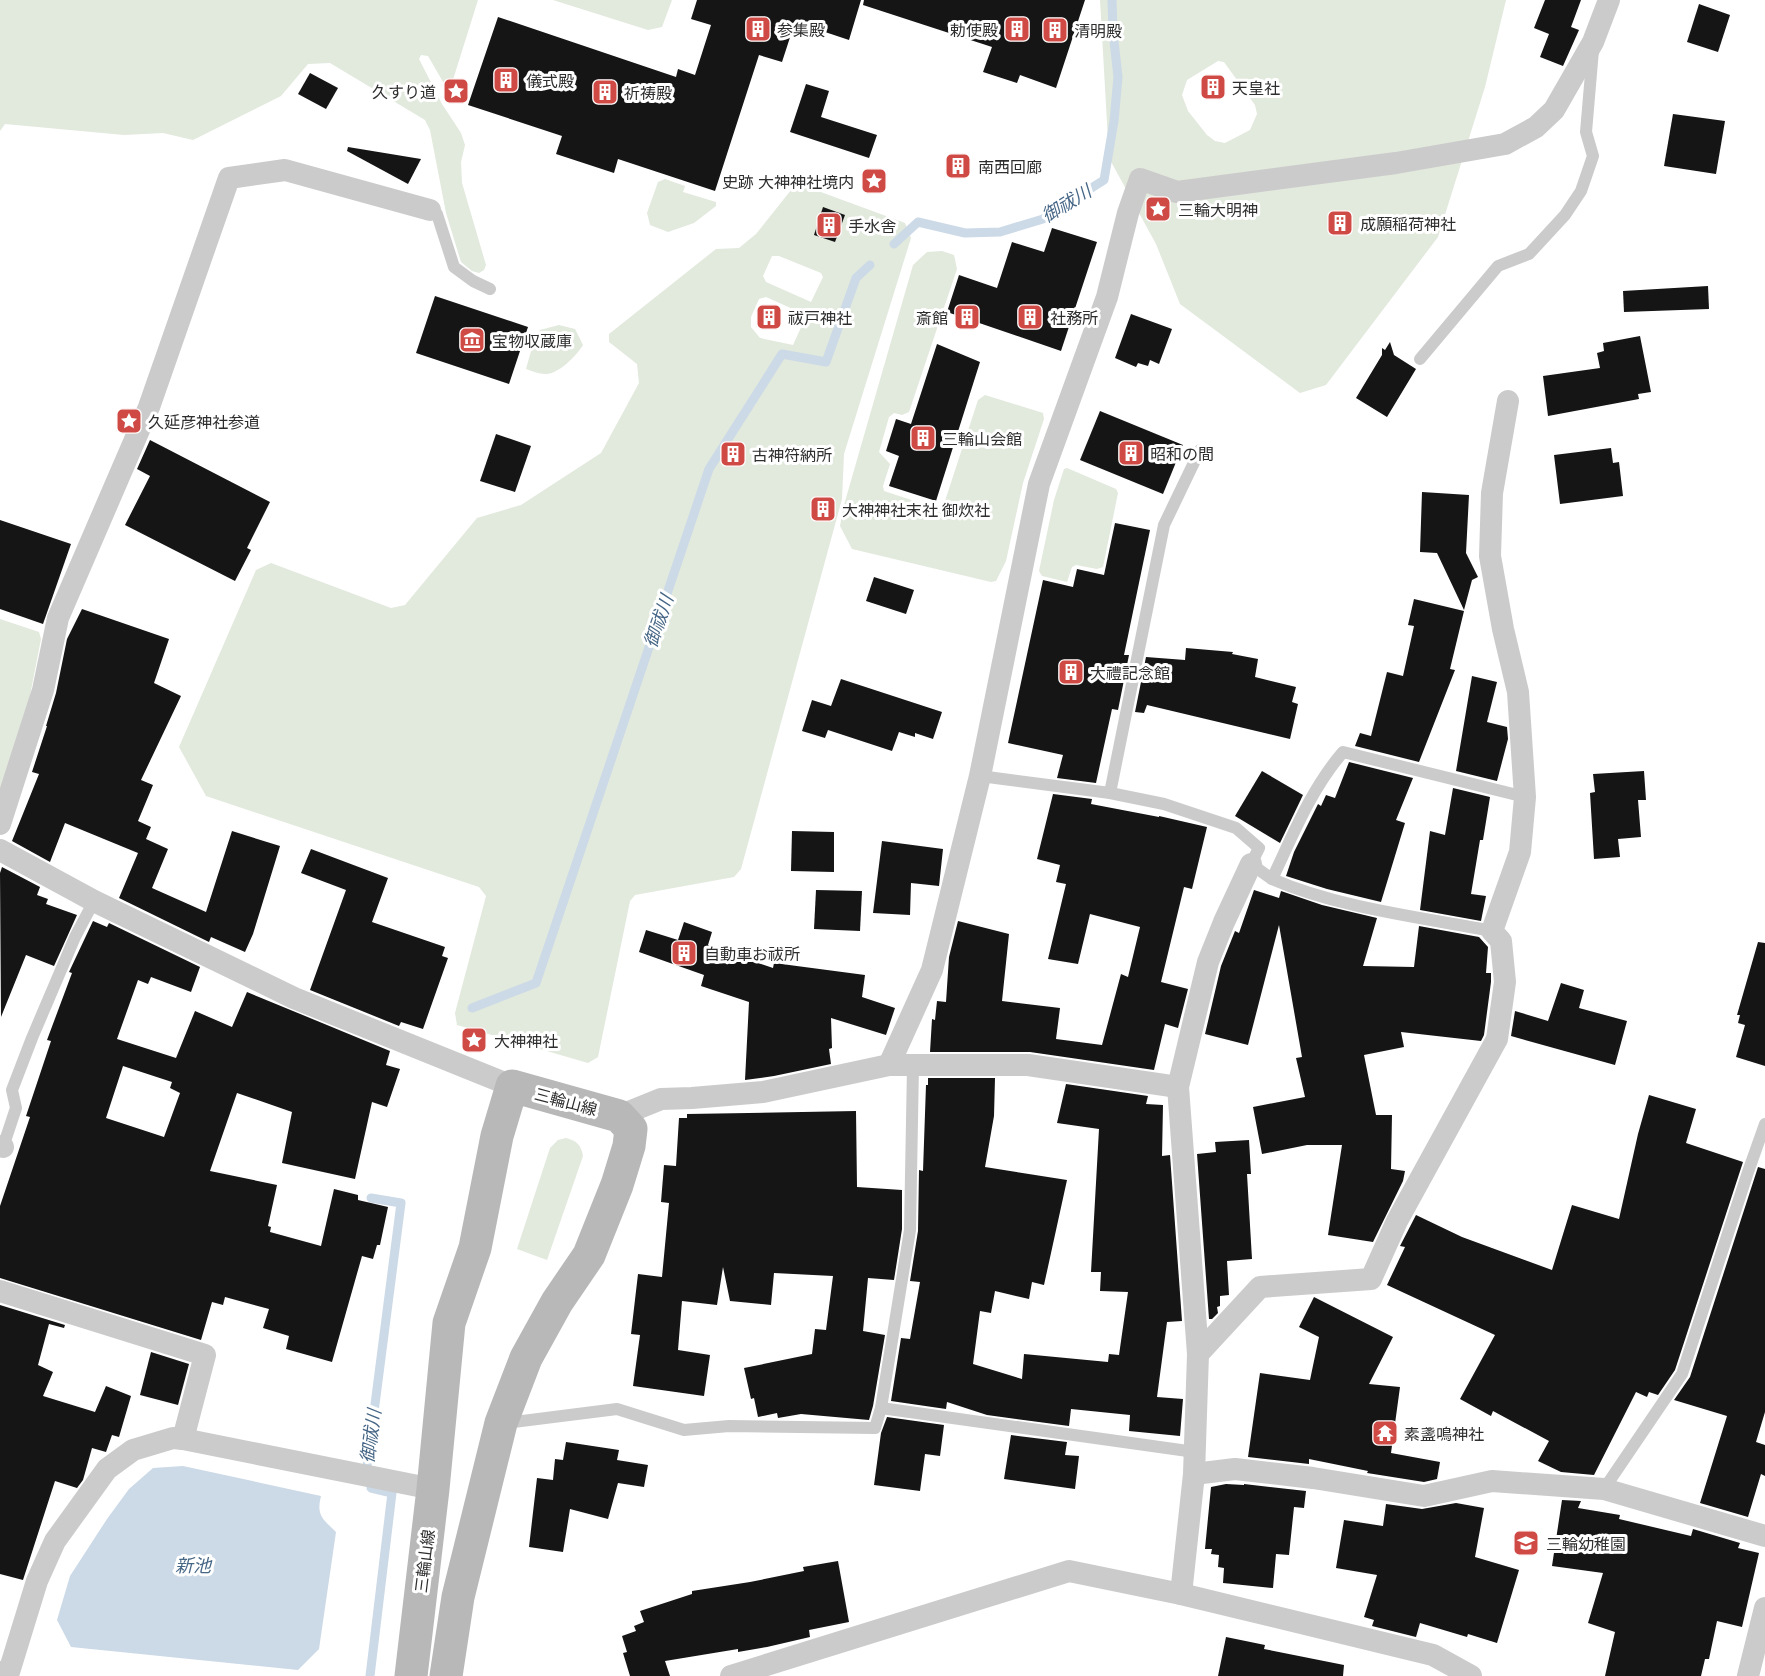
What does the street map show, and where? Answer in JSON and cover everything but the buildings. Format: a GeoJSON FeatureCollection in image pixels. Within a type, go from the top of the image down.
{"type":"FeatureCollection","features":[{"type":"Feature","properties":{"kind":"main road","name":"三輪山線"},"geometry":{"type":"LineString","coordinates":[[411,1676],[433,1489],[449,1323],[475,1248],[497,1136],[512,1086],[619,1116],[631,1129],[629,1146],[617,1185],[589,1255],[557,1302],[526,1358],[501,1423],[458,1597],[446,1676]]}},
{"type":"Feature","properties":{"kind":"street"},"geometry":{"type":"LineString","coordinates":[[890,1065],[932,970],[980,776],[1039,484],[1107,297],[1128,213],[1140,179],[1177,192],[1396,163],[1505,144],[1536,127],[1554,110],[1593,42],[1609,0]]}},
{"type":"Feature","properties":{"kind":"street"},"geometry":{"type":"LineString","coordinates":[[0,824],[43,690],[58,618],[149,407],[229,178],[285,170],[430,210]]}},
{"type":"Feature","properties":{"kind":"street"},"geometry":{"type":"LineString","coordinates":[[1198,1354],[1260,1287],[1371,1279],[1397,1221],[1497,1039],[1505,981],[1501,941],[1492,931],[1520,852],[1525,797],[1518,692],[1503,629],[1490,556],[1492,494],[1508,401]]}},
{"type":"Feature","properties":{"kind":"street"},"geometry":{"type":"LineString","coordinates":[[0,850],[94,901],[294,998],[512,1086]]}},
{"type":"Feature","properties":{"kind":"street"},"geometry":{"type":"LineString","coordinates":[[1181,1594],[1194,1463],[1198,1354],[1178,1087],[1208,962],[1251,864]]}},
{"type":"Feature","properties":{"kind":"street"},"geometry":{"type":"LineString","coordinates":[[619,1116],[661,1099],[763,1092],[890,1065],[1028,1065],[1178,1087]]}},
{"type":"Feature","properties":{"kind":"street"},"geometry":{"type":"LineString","coordinates":[[0,1291],[205,1355],[183,1438]]}},
{"type":"Feature","properties":{"kind":"street"},"geometry":{"type":"LineString","coordinates":[[0,1672],[9,1672],[37,1581],[56,1541],[107,1470],[133,1450],[172,1438],[183,1438],[433,1489]]}},
{"type":"Feature","properties":{"kind":"street"},"geometry":{"type":"LineString","coordinates":[[1194,1463],[1313,1478],[1424,1496],[1492,1481],[1604,1489],[1765,1536]]}},
{"type":"Feature","properties":{"kind":"street"},"geometry":{"type":"LineString","coordinates":[[731,1676],[1070,1571],[1181,1594],[1433,1655],[1471,1676]]}},
{"type":"Feature","properties":{"kind":"street"},"geometry":{"type":"LineString","coordinates":[[1748,1676],[1765,1608]]}},
{"type":"Feature","properties":{"kind":"lane"},"geometry":{"type":"LineString","coordinates":[[1420,359],[1498,266],[1529,254],[1565,214],[1581,191],[1593,156],[1587,132],[1593,42]]}},
{"type":"Feature","properties":{"kind":"lane"},"geometry":{"type":"LineString","coordinates":[[430,210],[437,214],[454,267],[473,281],[490,289]]}},
{"type":"Feature","properties":{"kind":"lane"},"geometry":{"type":"LineString","coordinates":[[1110,793],[1164,525],[1200,450]]}},
{"type":"Feature","properties":{"kind":"lane"},"geometry":{"type":"LineString","coordinates":[[1272,879],[1312,796],[1342,752],[1525,797]]}},
{"type":"Feature","properties":{"kind":"lane"},"geometry":{"type":"LineString","coordinates":[[980,776],[1110,793],[1164,804],[1236,828],[1259,848],[1251,864],[1272,879],[1310,893],[1382,910],[1492,931]]}},
{"type":"Feature","properties":{"kind":"lane"},"geometry":{"type":"LineString","coordinates":[[1,1150],[16,1108],[12,1090],[16,1079],[75,937],[94,901]]}},
{"type":"Feature","properties":{"kind":"lane"},"geometry":{"type":"LineString","coordinates":[[501,1423],[617,1409],[684,1430],[729,1426],[875,1428],[881,1408],[910,1230],[913,1066]]}},
{"type":"Feature","properties":{"kind":"lane"},"geometry":{"type":"LineString","coordinates":[[1604,1489],[1682,1374],[1765,1124]]}},
{"type":"Feature","properties":{"kind":"lane"},"geometry":{"type":"LineString","coordinates":[[881,1408],[1194,1463]]}},
{"type":"Feature","properties":{"kind":"shaded area"},"geometry":{"type":"Polygon","coordinates":[[[0,0],[478,0],[451,86],[446,87],[428,56],[421,55],[419,59],[442,104],[461,133],[465,145],[461,162],[462,183],[486,265],[484,270],[479,273],[472,271],[461,262],[446,213],[430,130],[425,120],[330,63],[308,64],[281,96],[193,140],[163,133],[124,135],[5,124],[0,131],[0,0]]]}},
{"type":"Feature","properties":{"kind":"shaded area"},"geometry":{"type":"Polygon","coordinates":[[[553,0],[672,0],[662,27],[648,30],[553,0]]]}},
{"type":"Feature","properties":{"kind":"shaded area"},"geometry":{"type":"Polygon","coordinates":[[[1100,0],[1506,0],[1485,87],[1438,237],[1326,385],[1300,393],[1180,304],[1156,244],[1109,158],[1100,0]],[[1218,61],[1187,80],[1182,95],[1188,111],[1207,135],[1215,141],[1225,143],[1250,130],[1257,114],[1255,105],[1224,62],[1218,61]]]}},
{"type":"Feature","properties":{"kind":"shaded area"},"geometry":{"type":"Polygon","coordinates":[[[665,179],[685,186],[683,192],[716,202],[716,206],[694,223],[668,232],[650,225],[647,213],[658,182],[665,179]]]}},
{"type":"Feature","properties":{"kind":"shaded area"},"geometry":{"type":"Polygon","coordinates":[[[799,184],[905,223],[911,238],[844,454],[842,499],[741,869],[734,877],[635,895],[630,901],[598,1057],[588,1063],[457,1025],[455,1013],[486,896],[479,887],[206,796],[179,747],[256,570],[271,563],[391,608],[405,605],[477,518],[521,505],[601,453],[639,383],[637,364],[609,342],[609,334],[716,249],[739,248],[756,234],[795,185],[799,184]],[[772,256],[763,276],[766,282],[811,302],[823,277],[821,273],[779,256],[772,256]],[[766,297],[759,299],[751,317],[751,327],[760,338],[793,345],[804,321],[804,314],[766,297]]]}},
{"type":"Feature","properties":{"kind":"shaded area"},"geometry":{"type":"Polygon","coordinates":[[[942,251],[954,255],[957,269],[909,412],[902,415],[894,413],[889,417],[879,452],[890,464],[883,486],[884,491],[939,509],[944,504],[978,400],[985,395],[1043,413],[1044,419],[1023,483],[1006,561],[996,581],[991,582],[852,549],[840,526],[844,505],[913,265],[927,252],[942,251]]]}},
{"type":"Feature","properties":{"kind":"shaded area"},"geometry":{"type":"Polygon","coordinates":[[[559,325],[575,329],[583,345],[580,349],[567,364],[556,371],[540,374],[526,369],[535,337],[540,330],[559,325]]]}},
{"type":"Feature","properties":{"kind":"shaded area"},"geometry":{"type":"Polygon","coordinates":[[[1067,468],[1116,489],[1118,493],[1103,567],[1097,569],[1076,565],[1072,567],[1067,582],[1042,576],[1039,571],[1054,500],[1064,469],[1067,468]]]}},
{"type":"Feature","properties":{"kind":"shaded area"},"geometry":{"type":"Polygon","coordinates":[[[0,619],[39,632],[41,639],[27,711],[0,792],[0,619]]]}},
{"type":"Feature","properties":{"kind":"shaded area"},"geometry":{"type":"Polygon","coordinates":[[[566,1138],[578,1144],[583,1156],[547,1260],[517,1249],[550,1148],[558,1140],[566,1138]]]}},
{"type":"Feature","properties":{"kind":"water","name":"新池"},"geometry":{"type":"Polygon","coordinates":[[[183,1466],[321,1496],[320,1513],[336,1532],[319,1649],[298,1670],[71,1647],[57,1620],[70,1576],[129,1489],[153,1468],[183,1466]]]}},
{"type":"Feature","properties":{"kind":"waterway","name":"御祓川"},"geometry":{"type":"LineString","coordinates":[[894,244],[918,222],[965,233],[1000,232],[1043,219],[1104,180],[1114,121],[1118,77],[1112,0]]}},
{"type":"Feature","properties":{"kind":"waterway","name":"御祓川"},"geometry":{"type":"LineString","coordinates":[[472,1008],[536,983],[709,469],[782,354],[826,362],[856,278],[870,265]]}},
{"type":"Feature","properties":{"kind":"waterway","name":"御祓川"},"geometry":{"type":"LineString","coordinates":[[366,1474],[401,1203],[371,1198]]}},
{"type":"Feature","properties":{"kind":"waterway","name":"御祓川"},"geometry":{"type":"LineString","coordinates":[[370,1676],[392,1493],[371,1488]]}},
{"type":"Feature","properties":{"kind":"place","name":"参集殿"},"geometry":{"type":"Point","coordinates":[758,29]}},
{"type":"Feature","properties":{"kind":"place","name":"勅使殿"},"geometry":{"type":"Point","coordinates":[1017,29]}},
{"type":"Feature","properties":{"kind":"place","name":"清明殿"},"geometry":{"type":"Point","coordinates":[1055,30]}},
{"type":"Feature","properties":{"kind":"place","name":"儀式殿"},"geometry":{"type":"Point","coordinates":[506,80]}},
{"type":"Feature","properties":{"kind":"place","name":"天皇社"},"geometry":{"type":"Point","coordinates":[1213,87]}},
{"type":"Feature","properties":{"kind":"place","name":"久すり道"},"geometry":{"type":"Point","coordinates":[456,91]}},
{"type":"Feature","properties":{"kind":"place","name":"祈祷殿"},"geometry":{"type":"Point","coordinates":[605,92]}},
{"type":"Feature","properties":{"kind":"place","name":"南西回廊"},"geometry":{"type":"Point","coordinates":[958,166]}},
{"type":"Feature","properties":{"kind":"place","name":"史跡 大神神社境内"},"geometry":{"type":"Point","coordinates":[874,181]}},
{"type":"Feature","properties":{"kind":"place","name":"三輪大明神"},"geometry":{"type":"Point","coordinates":[1158,209]}},
{"type":"Feature","properties":{"kind":"place","name":"成願稲荷神社"},"geometry":{"type":"Point","coordinates":[1340,223]}},
{"type":"Feature","properties":{"kind":"place","name":"手水舎"},"geometry":{"type":"Point","coordinates":[829,225]}},
{"type":"Feature","properties":{"kind":"place","name":"祓戸神社"},"geometry":{"type":"Point","coordinates":[769,317]}},
{"type":"Feature","properties":{"kind":"place","name":"斎館"},"geometry":{"type":"Point","coordinates":[967,317]}},
{"type":"Feature","properties":{"kind":"place","name":"社務所"},"geometry":{"type":"Point","coordinates":[1030,317]}},
{"type":"Feature","properties":{"kind":"place","name":"宝物収蔵庫"},"geometry":{"type":"Point","coordinates":[472,340]}},
{"type":"Feature","properties":{"kind":"place","name":"久延彦神社参道"},"geometry":{"type":"Point","coordinates":[129,421]}},
{"type":"Feature","properties":{"kind":"place","name":"三輪山会館"},"geometry":{"type":"Point","coordinates":[923,438]}},
{"type":"Feature","properties":{"kind":"place","name":"昭和の間"},"geometry":{"type":"Point","coordinates":[1131,453]}},
{"type":"Feature","properties":{"kind":"place","name":"古神符納所"},"geometry":{"type":"Point","coordinates":[733,454]}},
{"type":"Feature","properties":{"kind":"place","name":"大神神社末社 御炊社"},"geometry":{"type":"Point","coordinates":[823,509]}},
{"type":"Feature","properties":{"kind":"place","name":"大禮記念館"},"geometry":{"type":"Point","coordinates":[1071,672]}},
{"type":"Feature","properties":{"kind":"place","name":"自動車お祓所"},"geometry":{"type":"Point","coordinates":[684,953]}},
{"type":"Feature","properties":{"kind":"place","name":"大神神社"},"geometry":{"type":"Point","coordinates":[474,1040]}},
{"type":"Feature","properties":{"kind":"place","name":"素盞鳴神社"},"geometry":{"type":"Point","coordinates":[1385,1433]}},
{"type":"Feature","properties":{"kind":"place","name":"三輪幼稚園"},"geometry":{"type":"Point","coordinates":[1526,1543]}}]}
